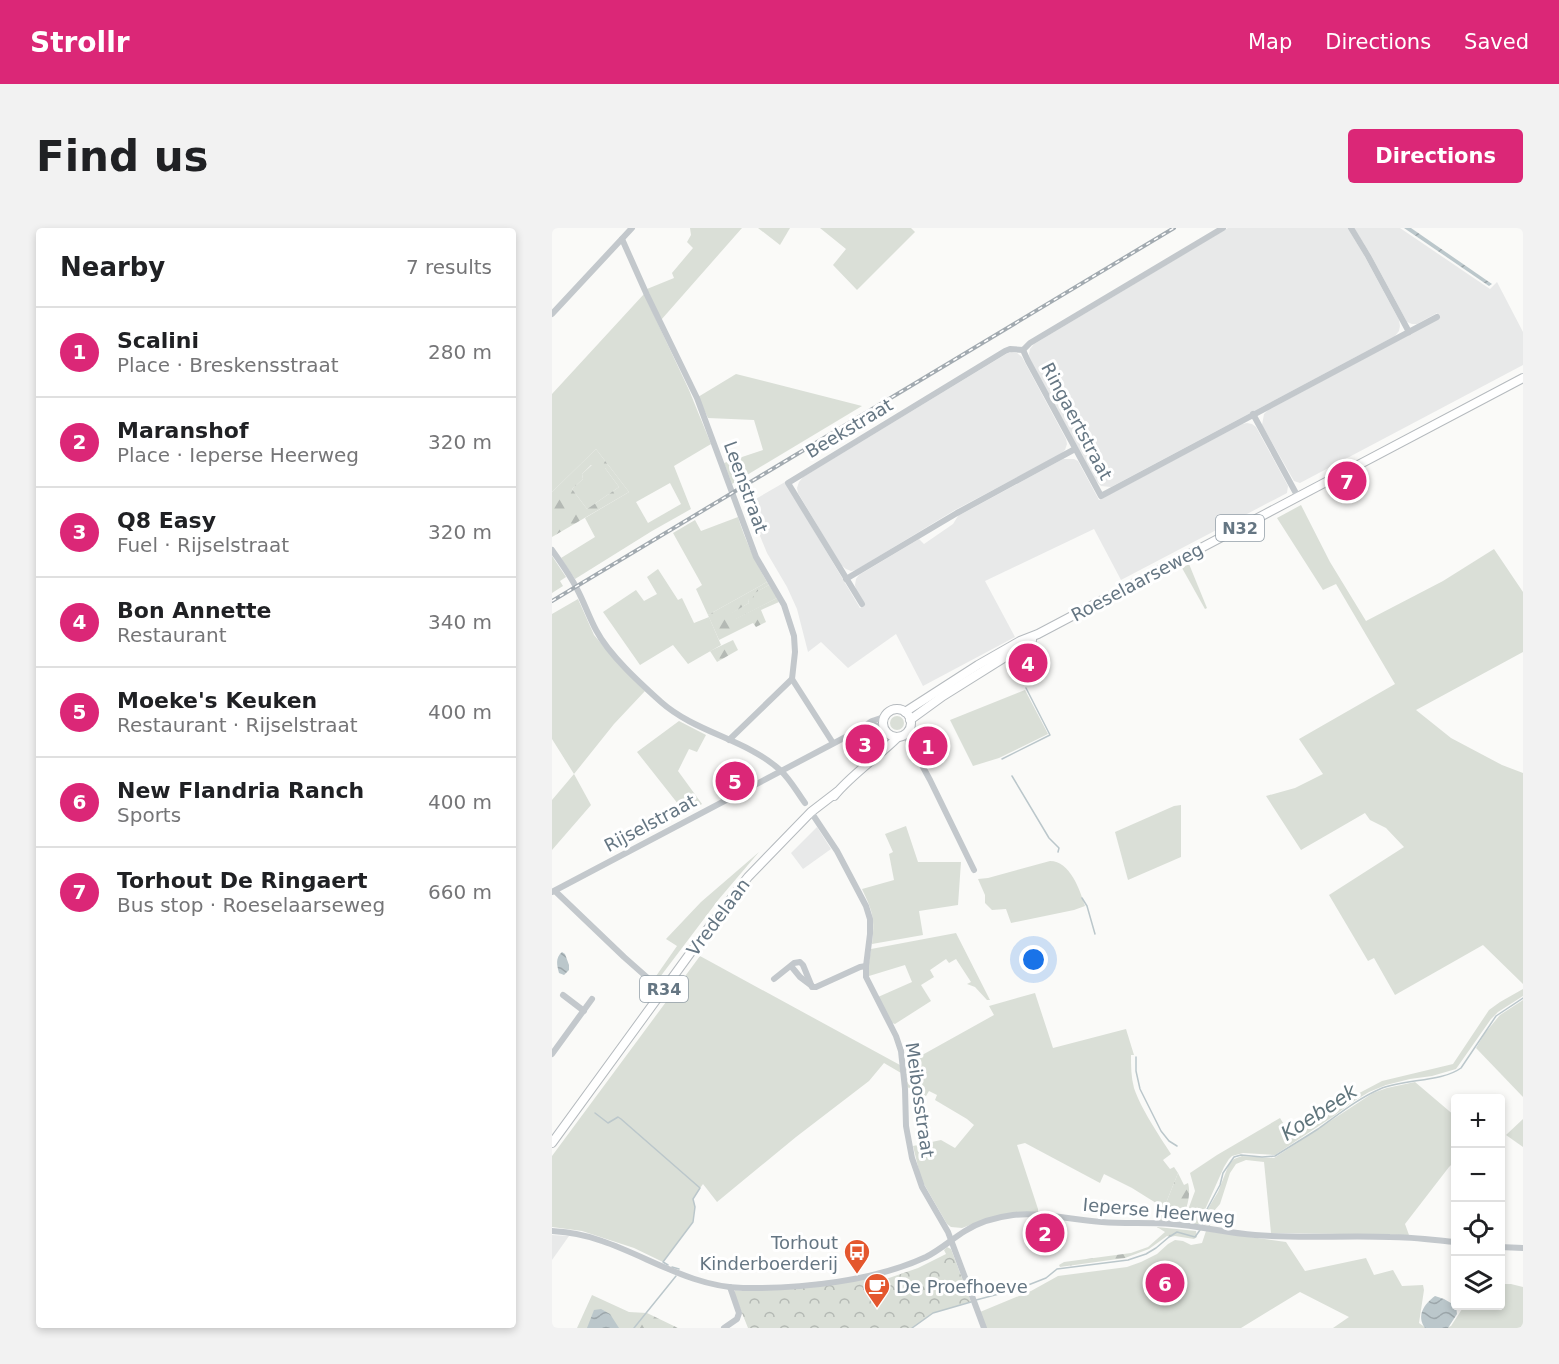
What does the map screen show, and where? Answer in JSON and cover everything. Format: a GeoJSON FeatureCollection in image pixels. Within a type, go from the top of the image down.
{"type":"FeatureCollection","features":[{"type":"Feature","properties":{"kind":"main road","name":"Roeselaarseweg"},"geometry":{"type":"LineString","coordinates":[[905,712],[1020,641],[1038,634],[1523,378]]}},
{"type":"Feature","properties":{"kind":"main road","name":"Roeselaarseweg"},"geometry":{"type":"LineString","coordinates":[[910,720],[1038,634]]}},
{"type":"Feature","properties":{"kind":"main road","name":"N32"},"geometry":{"type":"LineString","coordinates":[[884,717],[891,710],[905,712]]}},
{"type":"Feature","properties":{"kind":"main road"},"geometry":{"type":"LineString","coordinates":[[901,736],[910,728],[910,720],[905,712]]}},
{"type":"Feature","properties":{"kind":"main road"},"geometry":{"type":"LineString","coordinates":[[879,754],[885,730],[884,717]]}},
{"type":"Feature","properties":{"kind":"main road","name":"N32"},"geometry":{"type":"LineString","coordinates":[[885,730],[890,735],[901,736]]}},
{"type":"Feature","properties":{"kind":"main road","name":"Vredelaan"},"geometry":{"type":"LineString","coordinates":[[552,1143],[748,876],[837,792],[901,736]]}},
{"type":"Feature","properties":{"kind":"street"},"geometry":{"type":"LineString","coordinates":[[552,314],[632,228]]}},
{"type":"Feature","properties":{"kind":"street","name":"Ringaertstraat"},"geometry":{"type":"LineString","coordinates":[[1223,228],[1030,343],[1023,350],[1101,496],[1437,317]]}},
{"type":"Feature","properties":{"kind":"street"},"geometry":{"type":"LineString","coordinates":[[1351,228],[1408,332]]}},
{"type":"Feature","properties":{"kind":"street","name":"Leenstraat"},"geometry":{"type":"LineString","coordinates":[[622,239],[697,398],[756,557],[784,605],[794,636],[792,679]]}},
{"type":"Feature","properties":{"kind":"street","name":"Beekstraat"},"geometry":{"type":"LineString","coordinates":[[861,604],[789,483],[1005,351],[1023,350]]}},
{"type":"Feature","properties":{"kind":"street"},"geometry":{"type":"LineString","coordinates":[[1253,414],[1298,497]]}},
{"type":"Feature","properties":{"kind":"street"},"geometry":{"type":"LineString","coordinates":[[846,579],[957,513],[1075,449]]}},
{"type":"Feature","properties":{"kind":"street"},"geometry":{"type":"LineString","coordinates":[[552,550],[572,579],[596,631],[612,654],[662,703],[677,714],[758,754],[782,771],[805,803]]}},
{"type":"Feature","properties":{"kind":"street"},"geometry":{"type":"LineString","coordinates":[[729,740],[792,679],[833,743]]}},
{"type":"Feature","properties":{"kind":"street","name":"Rijselstraat"},"geometry":{"type":"LineString","coordinates":[[857,731],[872,721],[884,717]]}},
{"type":"Feature","properties":{"kind":"street","name":"Rijselstraat"},"geometry":{"type":"LineString","coordinates":[[553,892],[857,731],[873,725],[885,730]]}},
{"type":"Feature","properties":{"kind":"street"},"geometry":{"type":"LineString","coordinates":[[901,736],[930,780],[974,870]]}},
{"type":"Feature","properties":{"kind":"street","name":"Meibosstraat"},"geometry":{"type":"LineString","coordinates":[[813,815],[837,851],[866,906],[870,919],[866,977],[896,1036],[901,1051],[906,1126],[917,1174],[948,1232],[984,1328]]}},
{"type":"Feature","properties":{"kind":"street"},"geometry":{"type":"LineString","coordinates":[[553,892],[650,980]]}},
{"type":"Feature","properties":{"kind":"street"},"geometry":{"type":"LineString","coordinates":[[774,979],[794,963],[800,962],[812,987],[816,987],[866,966]]}},
{"type":"Feature","properties":{"kind":"street"},"geometry":{"type":"LineString","coordinates":[[563,995],[584,1011]]}},
{"type":"Feature","properties":{"kind":"street"},"geometry":{"type":"LineString","coordinates":[[552,1054],[592,999]]}},
{"type":"Feature","properties":{"kind":"street","name":"Ieperse Heerweg"},"geometry":{"type":"LineString","coordinates":[[552,1231],[579,1234],[601,1240],[672,1271],[703,1281],[742,1288],[817,1284],[892,1269],[935,1252],[968,1229],[984,1222],[1006,1216],[1027,1214],[1102,1222],[1172,1224],[1255,1235],[1309,1238],[1390,1237],[1451,1242]]}},
{"type":"Feature","properties":{"kind":"street"},"geometry":{"type":"LineString","coordinates":[[1505,1247],[1523,1248]]}},
{"type":"Feature","properties":{"kind":"street"},"geometry":{"type":"LineString","coordinates":[[724,1328],[737,1319],[739,1313],[730,1287]]}},
{"type":"Feature","properties":{"kind":"shaded area"},"geometry":{"type":"Polygon","coordinates":[[[1228,228],[1348,228],[1399,320],[1399,331],[1395,336],[1111,487],[1101,486],[1096,481],[1030,359],[1030,349],[1034,344],[1228,228]]]}},
{"type":"Feature","properties":{"kind":"shaded area"},"geometry":{"type":"Polygon","coordinates":[[[1354,228],[1400,228],[1490,289],[1497,282],[1523,332],[1523,365],[1300,483],[1294,481],[1262,425],[1264,414],[1440,318],[1437,313],[1417,324],[1407,322],[1354,228]]]}},
{"type":"Feature","properties":{"kind":"shaded area"},"geometry":{"type":"Polygon","coordinates":[[[1011,352],[1022,357],[1066,439],[1065,450],[955,510],[856,570],[846,569],[841,565],[798,493],[799,482],[803,477],[1011,352]]]}},
{"type":"Feature","properties":{"kind":"shaded area"},"geometry":{"type":"Polygon","coordinates":[[[1247,423],[1256,427],[1288,486],[1287,493],[1121,580],[1094,529],[985,581],[1015,637],[923,686],[896,634],[848,668],[821,642],[808,652],[797,609],[767,553],[747,504],[785,482],[860,608],[865,605],[855,585],[859,575],[919,539],[924,544],[953,524],[958,516],[1063,459],[1078,461],[1099,500],[1247,423]]]}},
{"type":"Feature","properties":{"kind":"shaded area"},"geometry":{"type":"Polygon","coordinates":[[[817,827],[831,849],[803,869],[791,853],[817,827]]]}},
{"type":"Feature","properties":{"kind":"shaded area"},"geometry":{"type":"Polygon","coordinates":[[[552,1235],[569,1236],[552,1260],[552,1235]]]}},
{"type":"Feature","properties":{"kind":"green space"},"geometry":{"type":"Polygon","coordinates":[[[690,228],[742,228],[661,320],[647,289],[674,278],[672,273],[693,248],[687,242],[691,235],[690,228]]]}},
{"type":"Feature","properties":{"kind":"green space"},"geometry":{"type":"Polygon","coordinates":[[[758,228],[790,228],[780,245],[758,228]]]}},
{"type":"Feature","properties":{"kind":"green space"},"geometry":{"type":"Polygon","coordinates":[[[820,228],[911,228],[915,232],[857,290],[833,265],[846,249],[820,228]]]}},
{"type":"Feature","properties":{"kind":"green space"},"geometry":{"type":"Polygon","coordinates":[[[644,294],[689,390],[711,444],[674,466],[691,509],[575,579],[561,558],[595,537],[585,518],[629,492],[596,449],[552,492],[552,394],[644,294]],[[670,483],[636,502],[648,523],[681,504],[670,483]]]}},
{"type":"Feature","properties":{"kind":"green space"},"geometry":{"type":"Polygon","coordinates":[[[736,374],[862,406],[732,484],[724,463],[763,450],[754,420],[708,418],[698,397],[736,374]]]}},
{"type":"Feature","properties":{"kind":"green space"},"geometry":{"type":"Polygon","coordinates":[[[596,449],[629,492],[552,537],[552,492],[596,449]],[[591,465],[582,474],[583,479],[572,489],[587,509],[619,487],[605,468],[600,469],[591,465]]]}},
{"type":"Feature","properties":{"kind":"green space"},"geometry":{"type":"Polygon","coordinates":[[[592,465],[605,468],[619,487],[587,509],[572,489],[583,479],[582,474],[592,465]]]}},
{"type":"Feature","properties":{"kind":"green space"},"geometry":{"type":"Polygon","coordinates":[[[1301,505],[1330,562],[1366,621],[1443,581],[1494,549],[1523,592],[1523,652],[1416,710],[1451,738],[1502,765],[1523,773],[1523,984],[1483,945],[1395,995],[1374,958],[1368,961],[1329,895],[1404,847],[1386,828],[1370,820],[1365,813],[1301,850],[1266,796],[1295,788],[1323,774],[1299,739],[1395,684],[1336,584],[1323,590],[1277,518],[1301,505]]]}},
{"type":"Feature","properties":{"kind":"green space"},"geometry":{"type":"Polygon","coordinates":[[[738,517],[767,582],[708,615],[696,589],[702,585],[673,533],[695,520],[701,531],[738,517]]]}},
{"type":"Feature","properties":{"kind":"green space"},"geometry":{"type":"Polygon","coordinates":[[[552,556],[566,577],[560,581],[563,586],[552,593],[552,556]]]}},
{"type":"Feature","properties":{"kind":"green space"},"geometry":{"type":"Polygon","coordinates":[[[1189,564],[1207,608],[1205,609],[1182,568],[1189,564]]]}},
{"type":"Feature","properties":{"kind":"green space"},"geometry":{"type":"Polygon","coordinates":[[[658,569],[678,600],[682,598],[694,623],[709,617],[721,645],[688,664],[673,645],[640,665],[603,612],[636,590],[644,601],[657,594],[647,577],[658,569]]]}},
{"type":"Feature","properties":{"kind":"green space"},"geometry":{"type":"Polygon","coordinates":[[[767,582],[769,585],[753,594],[754,597],[748,600],[749,603],[732,613],[735,619],[777,598],[779,602],[761,610],[766,622],[756,627],[753,623],[719,640],[708,615],[767,582]]]}},
{"type":"Feature","properties":{"kind":"green space"},"geometry":{"type":"Polygon","coordinates":[[[769,585],[777,598],[734,620],[731,613],[749,603],[748,600],[752,594],[769,585]]]}},
{"type":"Feature","properties":{"kind":"green space"},"geometry":{"type":"Polygon","coordinates":[[[578,599],[594,635],[645,691],[614,724],[574,774],[552,739],[552,614],[578,599]]]}},
{"type":"Feature","properties":{"kind":"green space"},"geometry":{"type":"Polygon","coordinates":[[[733,640],[738,650],[717,662],[710,651],[733,640]]]}},
{"type":"Feature","properties":{"kind":"green space"},"geometry":{"type":"Polygon","coordinates":[[[1025,690],[1048,734],[999,758],[973,766],[950,720],[1025,690]]]}},
{"type":"Feature","properties":{"kind":"green space"},"geometry":{"type":"Polygon","coordinates":[[[894,716],[900,716],[904,723],[900,730],[894,730],[890,726],[890,720],[894,716]]]}},
{"type":"Feature","properties":{"kind":"green space"},"geometry":{"type":"Polygon","coordinates":[[[679,721],[706,735],[697,752],[689,749],[678,771],[702,804],[686,814],[637,752],[679,721]]]}},
{"type":"Feature","properties":{"kind":"green space"},"geometry":{"type":"Polygon","coordinates":[[[574,774],[591,805],[552,850],[552,800],[574,774]]]}},
{"type":"Feature","properties":{"kind":"green space"},"geometry":{"type":"Polygon","coordinates":[[[1181,805],[1181,857],[1128,880],[1115,832],[1181,805]]]}},
{"type":"Feature","properties":{"kind":"green space"},"geometry":{"type":"Polygon","coordinates":[[[906,826],[918,862],[961,862],[958,905],[919,911],[923,935],[872,944],[872,916],[862,889],[894,880],[889,854],[893,852],[885,834],[906,826]]]}},
{"type":"Feature","properties":{"kind":"green space"},"geometry":{"type":"Polygon","coordinates":[[[759,852],[719,899],[657,981],[654,979],[677,946],[666,939],[701,902],[759,852]]]}},
{"type":"Feature","properties":{"kind":"green space"},"geometry":{"type":"Polygon","coordinates":[[[1050,861],[1057,862],[1069,871],[1085,906],[1011,923],[1006,909],[992,910],[985,903],[985,895],[978,879],[1050,861]]]}},
{"type":"Feature","properties":{"kind":"green space"},"geometry":{"type":"Polygon","coordinates":[[[956,933],[990,1000],[987,1000],[975,987],[967,984],[971,982],[956,959],[949,963],[946,959],[930,970],[934,977],[921,985],[931,1001],[895,1024],[892,1023],[878,997],[912,982],[905,965],[869,976],[871,949],[956,933]]]}},
{"type":"Feature","properties":{"kind":"green space"},"geometry":{"type":"Polygon","coordinates":[[[700,956],[900,1065],[901,1073],[884,1063],[869,1081],[717,1202],[703,1184],[693,1198],[695,1207],[693,1222],[663,1262],[634,1248],[582,1231],[552,1227],[552,1156],[700,956]]]}},
{"type":"Feature","properties":{"kind":"green space"},"geometry":{"type":"Polygon","coordinates":[[[1523,989],[1523,996],[1491,1019],[1456,1069],[1386,1085],[1369,1092],[1275,1155],[1243,1153],[1232,1156],[1224,1167],[1203,1214],[1202,1224],[1186,1221],[1185,1218],[1195,1191],[1190,1173],[1280,1118],[1292,1137],[1348,1099],[1382,1081],[1453,1064],[1489,1010],[1523,989]]]}},
{"type":"Feature","properties":{"kind":"green space"},"geometry":{"type":"Polygon","coordinates":[[[1035,993],[1053,1048],[1126,1029],[1134,1055],[1131,1055],[1134,1088],[1171,1154],[1163,1160],[1170,1169],[1174,1167],[1178,1173],[1164,1208],[1104,1174],[1100,1183],[1025,1143],[1017,1145],[1038,1212],[1017,1212],[962,1228],[951,1227],[947,1224],[921,1179],[913,1146],[941,1140],[955,1148],[974,1125],[935,1100],[937,1095],[929,1091],[926,1096],[907,1087],[906,1064],[994,1015],[989,1006],[1035,993]]]}},
{"type":"Feature","properties":{"kind":"green space"},"geometry":{"type":"Polygon","coordinates":[[[1523,1000],[1523,1097],[1476,1048],[1500,1015],[1523,1000]]]}},
{"type":"Feature","properties":{"kind":"green space"},"geometry":{"type":"Polygon","coordinates":[[[1415,1082],[1451,1113],[1451,1165],[1405,1224],[1409,1235],[1271,1233],[1264,1162],[1246,1160],[1236,1164],[1230,1173],[1210,1226],[1204,1224],[1206,1212],[1218,1192],[1229,1164],[1234,1159],[1242,1156],[1274,1158],[1373,1093],[1415,1082]]]}},
{"type":"Feature","properties":{"kind":"green space"},"geometry":{"type":"Polygon","coordinates":[[[1523,1119],[1523,1147],[1506,1135],[1523,1119]]]}},
{"type":"Feature","properties":{"kind":"green space"},"geometry":{"type":"Polygon","coordinates":[[[1178,1173],[1184,1185],[1188,1183],[1189,1198],[1184,1213],[1177,1220],[1157,1221],[1157,1214],[1162,1213],[1178,1173]]]}},
{"type":"Feature","properties":{"kind":"green space"},"geometry":{"type":"Polygon","coordinates":[[[1157,1227],[1196,1231],[1197,1237],[1194,1239],[1167,1236],[1149,1249],[1125,1258],[1060,1267],[1059,1265],[1064,1262],[1131,1253],[1148,1247],[1165,1232],[1157,1227]]]}},
{"type":"Feature","properties":{"kind":"green space"},"geometry":{"type":"Polygon","coordinates":[[[1206,1231],[1286,1242],[1305,1271],[1366,1258],[1374,1275],[1393,1270],[1402,1286],[1423,1285],[1419,1323],[1426,1328],[1333,1328],[1349,1317],[1300,1292],[1241,1328],[986,1328],[980,1312],[1031,1291],[1058,1276],[1127,1267],[1157,1254],[1175,1240],[1191,1245],[1202,1243],[1206,1231]]]}},
{"type":"Feature","properties":{"kind":"green space"},"geometry":{"type":"Polygon","coordinates":[[[947,1247],[951,1249],[971,1302],[933,1313],[912,1328],[748,1328],[734,1293],[735,1290],[883,1274],[886,1279],[918,1268],[946,1254],[944,1250],[947,1247]]]}},
{"type":"Feature","properties":{"kind":"green space"},"geometry":{"type":"Polygon","coordinates":[[[1505,1284],[1523,1287],[1523,1328],[1446,1328],[1451,1326],[1461,1310],[1505,1310],[1505,1284]]]}},
{"type":"Feature","properties":{"kind":"green space"},"geometry":{"type":"Polygon","coordinates":[[[592,1295],[629,1312],[647,1313],[634,1328],[577,1328],[592,1295]]]}},
{"type":"Feature","properties":{"kind":"green space"},"geometry":{"type":"Polygon","coordinates":[[[647,1313],[678,1328],[634,1328],[647,1313]]]}},
{"type":"Feature","properties":{"kind":"water"},"geometry":{"type":"Polygon","coordinates":[[[1404,228],[1411,228],[1492,284],[1489,286],[1404,228]]]}},
{"type":"Feature","properties":{"kind":"water"},"geometry":{"type":"Polygon","coordinates":[[[562,952],[569,965],[569,970],[564,975],[559,973],[557,964],[557,959],[562,952]]]}},
{"type":"Feature","properties":{"kind":"water"},"geometry":{"type":"Polygon","coordinates":[[[1435,1296],[1451,1303],[1451,1310],[1456,1310],[1457,1314],[1448,1328],[1425,1328],[1421,1315],[1435,1296]]]}},
{"type":"Feature","properties":{"kind":"water"},"geometry":{"type":"Polygon","coordinates":[[[601,1309],[610,1314],[619,1328],[587,1328],[594,1310],[601,1309]]]}},
{"type":"Feature","properties":{"kind":"waterway"},"geometry":{"type":"LineString","coordinates":[[1002,759],[1050,735],[1026,688]]}},
{"type":"Feature","properties":{"kind":"waterway"},"geometry":{"type":"LineString","coordinates":[[1012,776],[1049,838],[1059,848],[1058,852]]}},
{"type":"Feature","properties":{"kind":"waterway"},"geometry":{"type":"LineString","coordinates":[[1082,898],[1087,906],[1095,934]]}},
{"type":"Feature","properties":{"kind":"waterway","name":"Koebeek"},"geometry":{"type":"LineString","coordinates":[[1202,1226],[1206,1211],[1220,1185],[1223,1173],[1234,1157],[1241,1155],[1275,1156],[1356,1102],[1380,1089],[1453,1073],[1461,1068],[1496,1016],[1523,998]]}},
{"type":"Feature","properties":{"kind":"waterway"},"geometry":{"type":"LineString","coordinates":[[1136,1057],[1140,1089],[1161,1131],[1169,1141],[1177,1146]]}},
{"type":"Feature","properties":{"kind":"waterway"},"geometry":{"type":"LineString","coordinates":[[595,1113],[608,1123],[618,1117],[621,1119],[700,1188],[693,1199],[695,1207],[693,1222],[663,1262],[668,1265]]}},
{"type":"Feature","properties":{"kind":"waterway","name":"Koebeek"},"geometry":{"type":"LineString","coordinates":[[976,1300],[1018,1289],[1046,1278],[1057,1269],[1128,1260],[1146,1254],[1177,1232],[1195,1237],[1200,1230]]}},
{"type":"Feature","properties":{"kind":"waterway"},"geometry":{"type":"LineString","coordinates":[[672,1267],[679,1269]]}},
{"type":"Feature","properties":{"kind":"waterway"},"geometry":{"type":"LineString","coordinates":[[634,1328],[676,1276]]}},
{"type":"Feature","properties":{"kind":"waterway","name":"Koebeek"},"geometry":{"type":"LineString","coordinates":[[912,1328],[933,1313],[971,1302]]}},
{"type":"Feature","properties":{"kind":"railway"},"geometry":{"type":"LineString","coordinates":[[552,601],[1174,228]]}},
{"type":"Feature","properties":{"kind":"place","name":"Torhout De Ringaert"},"geometry":{"type":"Point","coordinates":[1347,481]}},
{"type":"Feature","properties":{"kind":"place","name":"Bon Annette"},"geometry":{"type":"Point","coordinates":[1028,663]}},
{"type":"Feature","properties":{"kind":"place","name":"Q8 Easy"},"geometry":{"type":"Point","coordinates":[865,744]}},
{"type":"Feature","properties":{"kind":"place","name":"Scalini"},"geometry":{"type":"Point","coordinates":[928,746]}},
{"type":"Feature","properties":{"kind":"place","name":"Moeke's Keuken"},"geometry":{"type":"Point","coordinates":[735,781]}},
{"type":"Feature","properties":{"kind":"place","name":"Maranshof"},"geometry":{"type":"Point","coordinates":[1045,1233]}},
{"type":"Feature","properties":{"kind":"place","name":"Torhout Kinderboerderij"},"geometry":{"type":"Point","coordinates":[857,1275]}},
{"type":"Feature","properties":{"kind":"place","name":"New Flandria Ranch"},"geometry":{"type":"Point","coordinates":[1165,1283]}},
{"type":"Feature","properties":{"kind":"place","name":"De Proefhoeve"},"geometry":{"type":"Point","coordinates":[877,1309]}}]}
